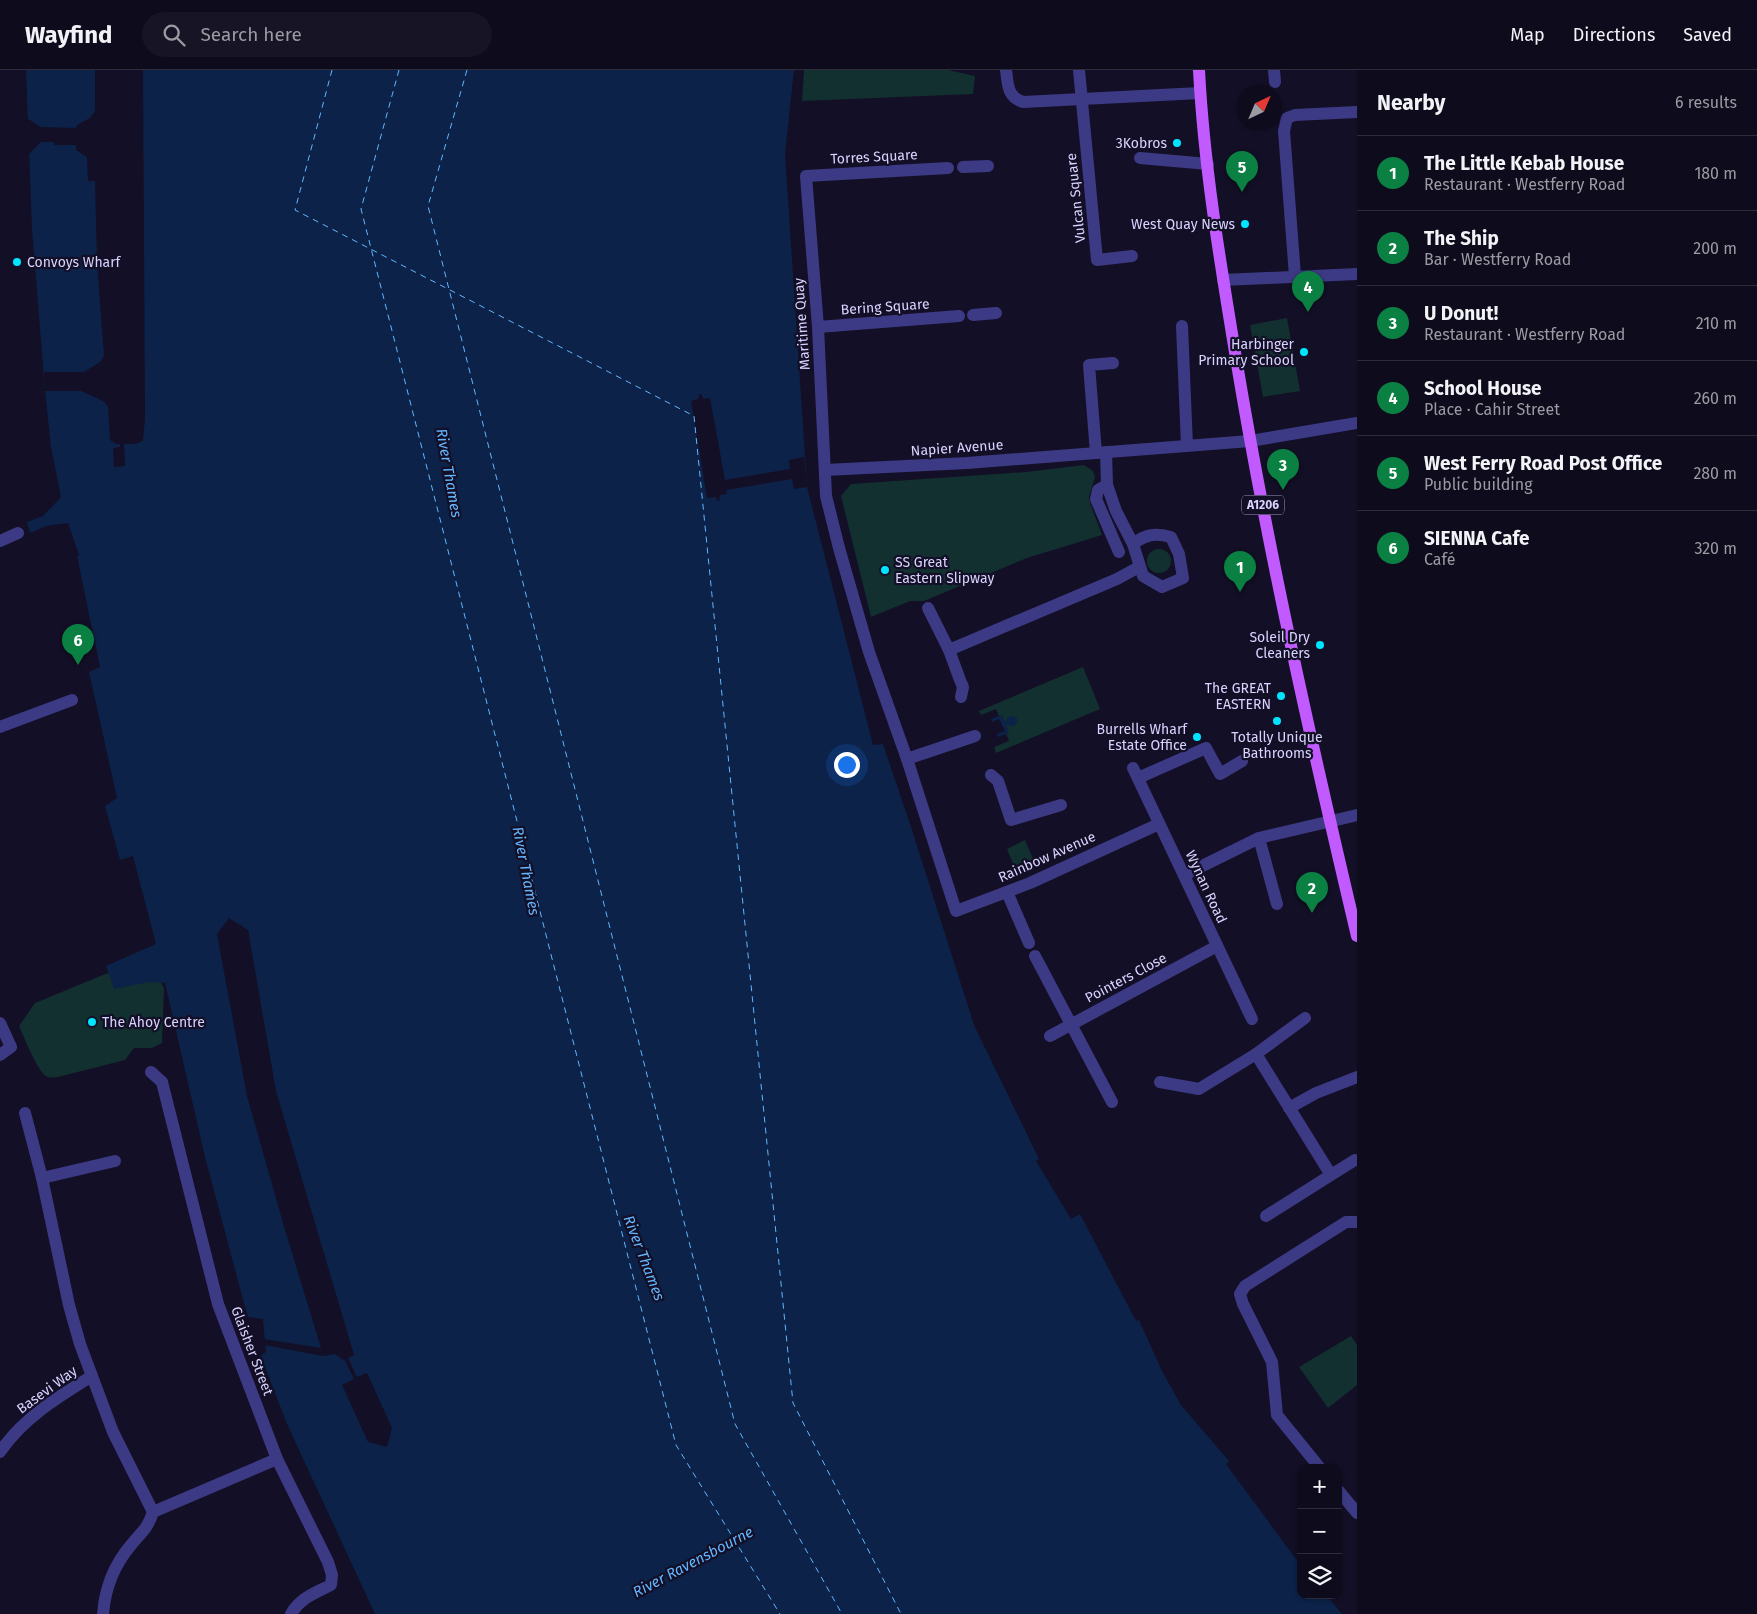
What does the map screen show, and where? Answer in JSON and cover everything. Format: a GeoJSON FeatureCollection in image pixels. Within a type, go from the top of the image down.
{"type":"FeatureCollection","features":[{"type":"Feature","properties":{"kind":"main road","name":"A1206"},"geometry":{"type":"LineString","coordinates":[[1199,70],[1208,164],[1223,280],[1250,441],[1296,665],[1357,936]]}},
{"type":"Feature","properties":{"kind":"street"},"geometry":{"type":"LineString","coordinates":[[1006,70],[1008,88],[1015,100],[1023,102],[1200,93]]}},
{"type":"Feature","properties":{"kind":"street"},"geometry":{"type":"LineString","coordinates":[[1079,70],[1081,99]]}},
{"type":"Feature","properties":{"kind":"street","name":"Vulcan Square"},"geometry":{"type":"LineString","coordinates":[[1081,99],[1097,260],[1132,256]]}},
{"type":"Feature","properties":{"kind":"street"},"geometry":{"type":"LineString","coordinates":[[1295,276],[1284,131],[1287,118],[1295,115],[1357,112]]}},
{"type":"Feature","properties":{"kind":"street"},"geometry":{"type":"LineString","coordinates":[[1140,158],[1208,164]]}},
{"type":"Feature","properties":{"kind":"street"},"geometry":{"type":"LineString","coordinates":[[963,167],[988,166]]}},
{"type":"Feature","properties":{"kind":"street","name":"Torres Square"},"geometry":{"type":"LineString","coordinates":[[806,176],[946,168]]}},
{"type":"Feature","properties":{"kind":"street","name":"Maritime Quay"},"geometry":{"type":"LineString","coordinates":[[806,176],[818,327],[825,470]]}},
{"type":"Feature","properties":{"kind":"street"},"geometry":{"type":"LineString","coordinates":[[1223,280],[1357,274]]}},
{"type":"Feature","properties":{"kind":"street"},"geometry":{"type":"LineString","coordinates":[[973,315],[996,313]]}},
{"type":"Feature","properties":{"kind":"street","name":"Bering Square"},"geometry":{"type":"LineString","coordinates":[[818,327],[957,316]]}},
{"type":"Feature","properties":{"kind":"street"},"geometry":{"type":"LineString","coordinates":[[1182,326],[1187,446]]}},
{"type":"Feature","properties":{"kind":"street"},"geometry":{"type":"LineString","coordinates":[[1113,363],[1089,365],[1107,485],[1116,511],[1133,544],[1142,576],[1162,587],[1183,578],[1179,554],[1170,537],[1160,534],[1146,535],[1133,544]]}},
{"type":"Feature","properties":{"kind":"street","name":"Napier Avenue"},"geometry":{"type":"LineString","coordinates":[[825,470],[946,464],[1250,441],[1357,423]]}},
{"type":"Feature","properties":{"kind":"street"},"geometry":{"type":"LineString","coordinates":[[825,470],[826,496],[861,625],[907,759],[974,736]]}},
{"type":"Feature","properties":{"kind":"street"},"geometry":{"type":"LineString","coordinates":[[1107,485],[1098,490],[1096,499],[1119,552]]}},
{"type":"Feature","properties":{"kind":"street"},"geometry":{"type":"LineString","coordinates":[[0,541],[18,532]]}},
{"type":"Feature","properties":{"kind":"street"},"geometry":{"type":"LineString","coordinates":[[949,650],[1117,579],[1139,567]]}},
{"type":"Feature","properties":{"kind":"street"},"geometry":{"type":"LineString","coordinates":[[928,608],[949,650],[963,686],[961,697]]}},
{"type":"Feature","properties":{"kind":"street"},"geometry":{"type":"LineString","coordinates":[[0,727],[72,700]]}},
{"type":"Feature","properties":{"kind":"street","name":"Wynan Road"},"geometry":{"type":"LineString","coordinates":[[1242,761],[1220,774],[1206,748],[1136,773],[1252,1019]]}},
{"type":"Feature","properties":{"kind":"street","name":"Rainbow Avenue"},"geometry":{"type":"LineString","coordinates":[[907,759],[956,911],[1030,883],[1159,824]]}},
{"type":"Feature","properties":{"kind":"street"},"geometry":{"type":"LineString","coordinates":[[991,775],[998,781],[1011,820],[1061,805]]}},
{"type":"Feature","properties":{"kind":"street"},"geometry":{"type":"LineString","coordinates":[[1184,875],[1259,838],[1357,815]]}},
{"type":"Feature","properties":{"kind":"street"},"geometry":{"type":"LineString","coordinates":[[1259,838],[1277,904]]}},
{"type":"Feature","properties":{"kind":"street"},"geometry":{"type":"LineString","coordinates":[[1006,892],[1029,944]]}},
{"type":"Feature","properties":{"kind":"street","name":"Pointers Close"},"geometry":{"type":"LineString","coordinates":[[1050,1036],[1217,946]]}},
{"type":"Feature","properties":{"kind":"street"},"geometry":{"type":"LineString","coordinates":[[1035,956],[1112,1102]]}},
{"type":"Feature","properties":{"kind":"street"},"geometry":{"type":"LineString","coordinates":[[1160,1082],[1199,1089],[1256,1054],[1305,1018]]}},
{"type":"Feature","properties":{"kind":"street"},"geometry":{"type":"LineString","coordinates":[[0,1023],[11,1047],[0,1055]]}},
{"type":"Feature","properties":{"kind":"street"},"geometry":{"type":"LineString","coordinates":[[1256,1054],[1331,1175]]}},
{"type":"Feature","properties":{"kind":"street","name":"Glaisher Street"},"geometry":{"type":"LineString","coordinates":[[151,1072],[162,1082],[218,1304],[277,1459],[328,1562],[332,1575],[331,1585],[305,1597],[291,1614]]}},
{"type":"Feature","properties":{"kind":"street"},"geometry":{"type":"LineString","coordinates":[[1289,1108],[1323,1090],[1357,1077]]}},
{"type":"Feature","properties":{"kind":"street"},"geometry":{"type":"LineString","coordinates":[[25,1113],[42,1178],[69,1305],[80,1344],[113,1432],[153,1512],[148,1526],[120,1558],[112,1574],[103,1614]]}},
{"type":"Feature","properties":{"kind":"street"},"geometry":{"type":"LineString","coordinates":[[1266,1216],[1354,1160]]}},
{"type":"Feature","properties":{"kind":"street"},"geometry":{"type":"LineString","coordinates":[[42,1178],[115,1161]]}},
{"type":"Feature","properties":{"kind":"street"},"geometry":{"type":"LineString","coordinates":[[1317,1464],[1277,1415],[1272,1362],[1243,1304],[1240,1294],[1246,1286],[1346,1222],[1357,1222]]}},
{"type":"Feature","properties":{"kind":"street","name":"Basevi Way"},"geometry":{"type":"LineString","coordinates":[[0,1452],[25,1422],[51,1402],[92,1376]]}},
{"type":"Feature","properties":{"kind":"street"},"geometry":{"type":"LineString","coordinates":[[153,1512],[277,1459]]}},
{"type":"Feature","properties":{"kind":"street"},"geometry":{"type":"LineString","coordinates":[[1342,1495],[1357,1514]]}},
{"type":"Feature","properties":{"kind":"green space"},"geometry":{"type":"Polygon","coordinates":[[[804,70],[948,70],[975,76],[973,94],[802,101],[804,70]]]}},
{"type":"Feature","properties":{"kind":"green space"},"geometry":{"type":"Polygon","coordinates":[[[1287,318],[1300,391],[1263,397],[1250,325],[1287,318]]]}},
{"type":"Feature","properties":{"kind":"green space"},"geometry":{"type":"Polygon","coordinates":[[[1084,465],[1093,471],[1095,477],[1089,497],[1102,535],[1027,558],[924,601],[910,601],[871,617],[841,496],[851,484],[1026,472],[1084,465]]]}},
{"type":"Feature","properties":{"kind":"green space"},"geometry":{"type":"Polygon","coordinates":[[[1159,549],[1164,550],[1170,556],[1170,566],[1164,572],[1159,573],[1154,572],[1148,566],[1147,561],[1148,556],[1154,550],[1159,549]]]}},
{"type":"Feature","properties":{"kind":"green space"},"geometry":{"type":"Polygon","coordinates":[[[1083,667],[1100,709],[996,753],[994,747],[1009,741],[996,709],[981,715],[979,711],[1083,667]]]}},
{"type":"Feature","properties":{"kind":"green space"},"geometry":{"type":"Polygon","coordinates":[[[1025,840],[1036,866],[1018,876],[1007,849],[1025,840]]]}},
{"type":"Feature","properties":{"kind":"green space","name":"The Ahoy Centre"},"geometry":{"type":"Polygon","coordinates":[[[150,965],[164,988],[162,1043],[152,1048],[134,1048],[125,1060],[54,1078],[46,1076],[39,1068],[19,1026],[35,1003],[115,970],[150,965]]]}},
{"type":"Feature","properties":{"kind":"green space"},"geometry":{"type":"Polygon","coordinates":[[[1351,1336],[1357,1345],[1357,1385],[1328,1408],[1299,1367],[1351,1336]]]}},
{"type":"Feature","properties":{"kind":"water"},"geometry":{"type":"Polygon","coordinates":[[[26,70],[794,70],[785,154],[807,487],[873,745],[883,744],[974,1025],[1039,1159],[1036,1161],[1071,1219],[1080,1214],[1136,1321],[1139,1320],[1162,1371],[1181,1405],[1229,1461],[1226,1464],[1297,1561],[1297,1599],[1329,1599],[1342,1614],[375,1614],[287,1424],[263,1362],[261,1355],[266,1352],[263,1319],[248,1317],[205,1157],[165,983],[149,982],[114,989],[106,966],[156,944],[133,856],[120,860],[105,806],[117,798],[89,672],[100,667],[77,556],[79,555],[68,523],[46,526],[30,533],[27,522],[43,516],[61,497],[51,447],[32,229],[26,70]]]}},
{"type":"Feature","properties":{"kind":"water"},"geometry":{"type":"Polygon","coordinates":[[[1002,715],[1005,723],[1008,717],[1013,716],[1017,718],[1017,723],[1013,726],[1006,725],[1009,733],[998,737],[997,734],[1005,731],[999,719],[992,722],[991,719],[1002,715]]]}},
{"type":"Feature","properties":{"kind":"pier"},"geometry":{"type":"Polygon","coordinates":[[[95,70],[143,70],[145,418],[143,441],[135,444],[124,444],[125,466],[114,467],[113,448],[120,447],[120,444],[110,440],[108,407],[103,401],[81,391],[45,391],[44,372],[84,372],[100,362],[104,356],[97,262],[95,181],[88,181],[87,157],[76,150],[76,145],[54,145],[54,142],[41,142],[29,154],[28,119],[41,127],[76,128],[77,125],[90,118],[95,111],[95,70]]]}},
{"type":"Feature","properties":{"kind":"pier"},"geometry":{"type":"Polygon","coordinates":[[[700,393],[704,399],[710,398],[725,480],[790,469],[789,460],[804,457],[807,487],[794,489],[792,479],[726,490],[727,494],[720,495],[719,502],[715,497],[707,498],[691,401],[698,399],[700,393]]]}},
{"type":"Feature","properties":{"kind":"pier"},"geometry":{"type":"Polygon","coordinates":[[[229,918],[248,930],[276,1091],[354,1355],[348,1358],[357,1377],[367,1373],[392,1428],[387,1447],[368,1442],[342,1385],[354,1379],[344,1359],[335,1354],[323,1356],[265,1345],[264,1339],[321,1348],[247,1096],[217,934],[229,918]]]}},
{"type":"Feature","properties":{"kind":"ferry route"},"geometry":{"type":"LineString","coordinates":[[332,70],[295,210],[694,416],[793,1403],[901,1614]]}},
{"type":"Feature","properties":{"kind":"ferry route"},"geometry":{"type":"LineString","coordinates":[[399,70],[361,209],[676,1445],[780,1614]]}},
{"type":"Feature","properties":{"kind":"ferry route"},"geometry":{"type":"LineString","coordinates":[[467,70],[428,206],[735,1424],[842,1614]]}},
{"type":"Feature","properties":{"kind":"place","name":"3Kobros"},"geometry":{"type":"Point","coordinates":[1177,143]}},
{"type":"Feature","properties":{"kind":"place","name":"West Ferry Road Post Office"},"geometry":{"type":"Point","coordinates":[1242,192]}},
{"type":"Feature","properties":{"kind":"place","name":"West Quay News"},"geometry":{"type":"Point","coordinates":[1245,224]}},
{"type":"Feature","properties":{"kind":"place","name":"Convoys Wharf"},"geometry":{"type":"Point","coordinates":[17,262]}},
{"type":"Feature","properties":{"kind":"place","name":"School House"},"geometry":{"type":"Point","coordinates":[1308,312]}},
{"type":"Feature","properties":{"kind":"place","name":"Harbinger Primary School"},"geometry":{"type":"Point","coordinates":[1304,352]}},
{"type":"Feature","properties":{"kind":"place","name":"U Donut!"},"geometry":{"type":"Point","coordinates":[1283,490]}},
{"type":"Feature","properties":{"kind":"place","name":"SS Great Eastern Slipway"},"geometry":{"type":"Point","coordinates":[885,570]}},
{"type":"Feature","properties":{"kind":"place","name":"The Little Kebab House"},"geometry":{"type":"Point","coordinates":[1240,592]}},
{"type":"Feature","properties":{"kind":"place","name":"Soleil Dry Cleaners"},"geometry":{"type":"Point","coordinates":[1320,645]}},
{"type":"Feature","properties":{"kind":"place","name":"SIENNA Cafe"},"geometry":{"type":"Point","coordinates":[78,665]}},
{"type":"Feature","properties":{"kind":"place","name":"The GREAT EASTERN"},"geometry":{"type":"Point","coordinates":[1281,696]}},
{"type":"Feature","properties":{"kind":"place","name":"Totally Unique Bathrooms"},"geometry":{"type":"Point","coordinates":[1277,721]}},
{"type":"Feature","properties":{"kind":"place","name":"Burrells Wharf Estate Office"},"geometry":{"type":"Point","coordinates":[1197,737]}},
{"type":"Feature","properties":{"kind":"place","name":"The Ship"},"geometry":{"type":"Point","coordinates":[1312,913]}},
{"type":"Feature","properties":{"kind":"place","name":"The Ahoy Centre"},"geometry":{"type":"Point","coordinates":[92,1022]}},
{"type":"Feature","properties":{"kind":"water label","name":"River Thames"},"geometry":{"type":"Point","coordinates":[449,473]}},
{"type":"Feature","properties":{"kind":"water label","name":"River Thames"},"geometry":{"type":"Point","coordinates":[526,871]}},
{"type":"Feature","properties":{"kind":"water label","name":"River Thames"},"geometry":{"type":"Point","coordinates":[644,1258]}},
{"type":"Feature","properties":{"kind":"water label","name":"River Ravensbourne"},"geometry":{"type":"Point","coordinates":[693,1562]}}]}
